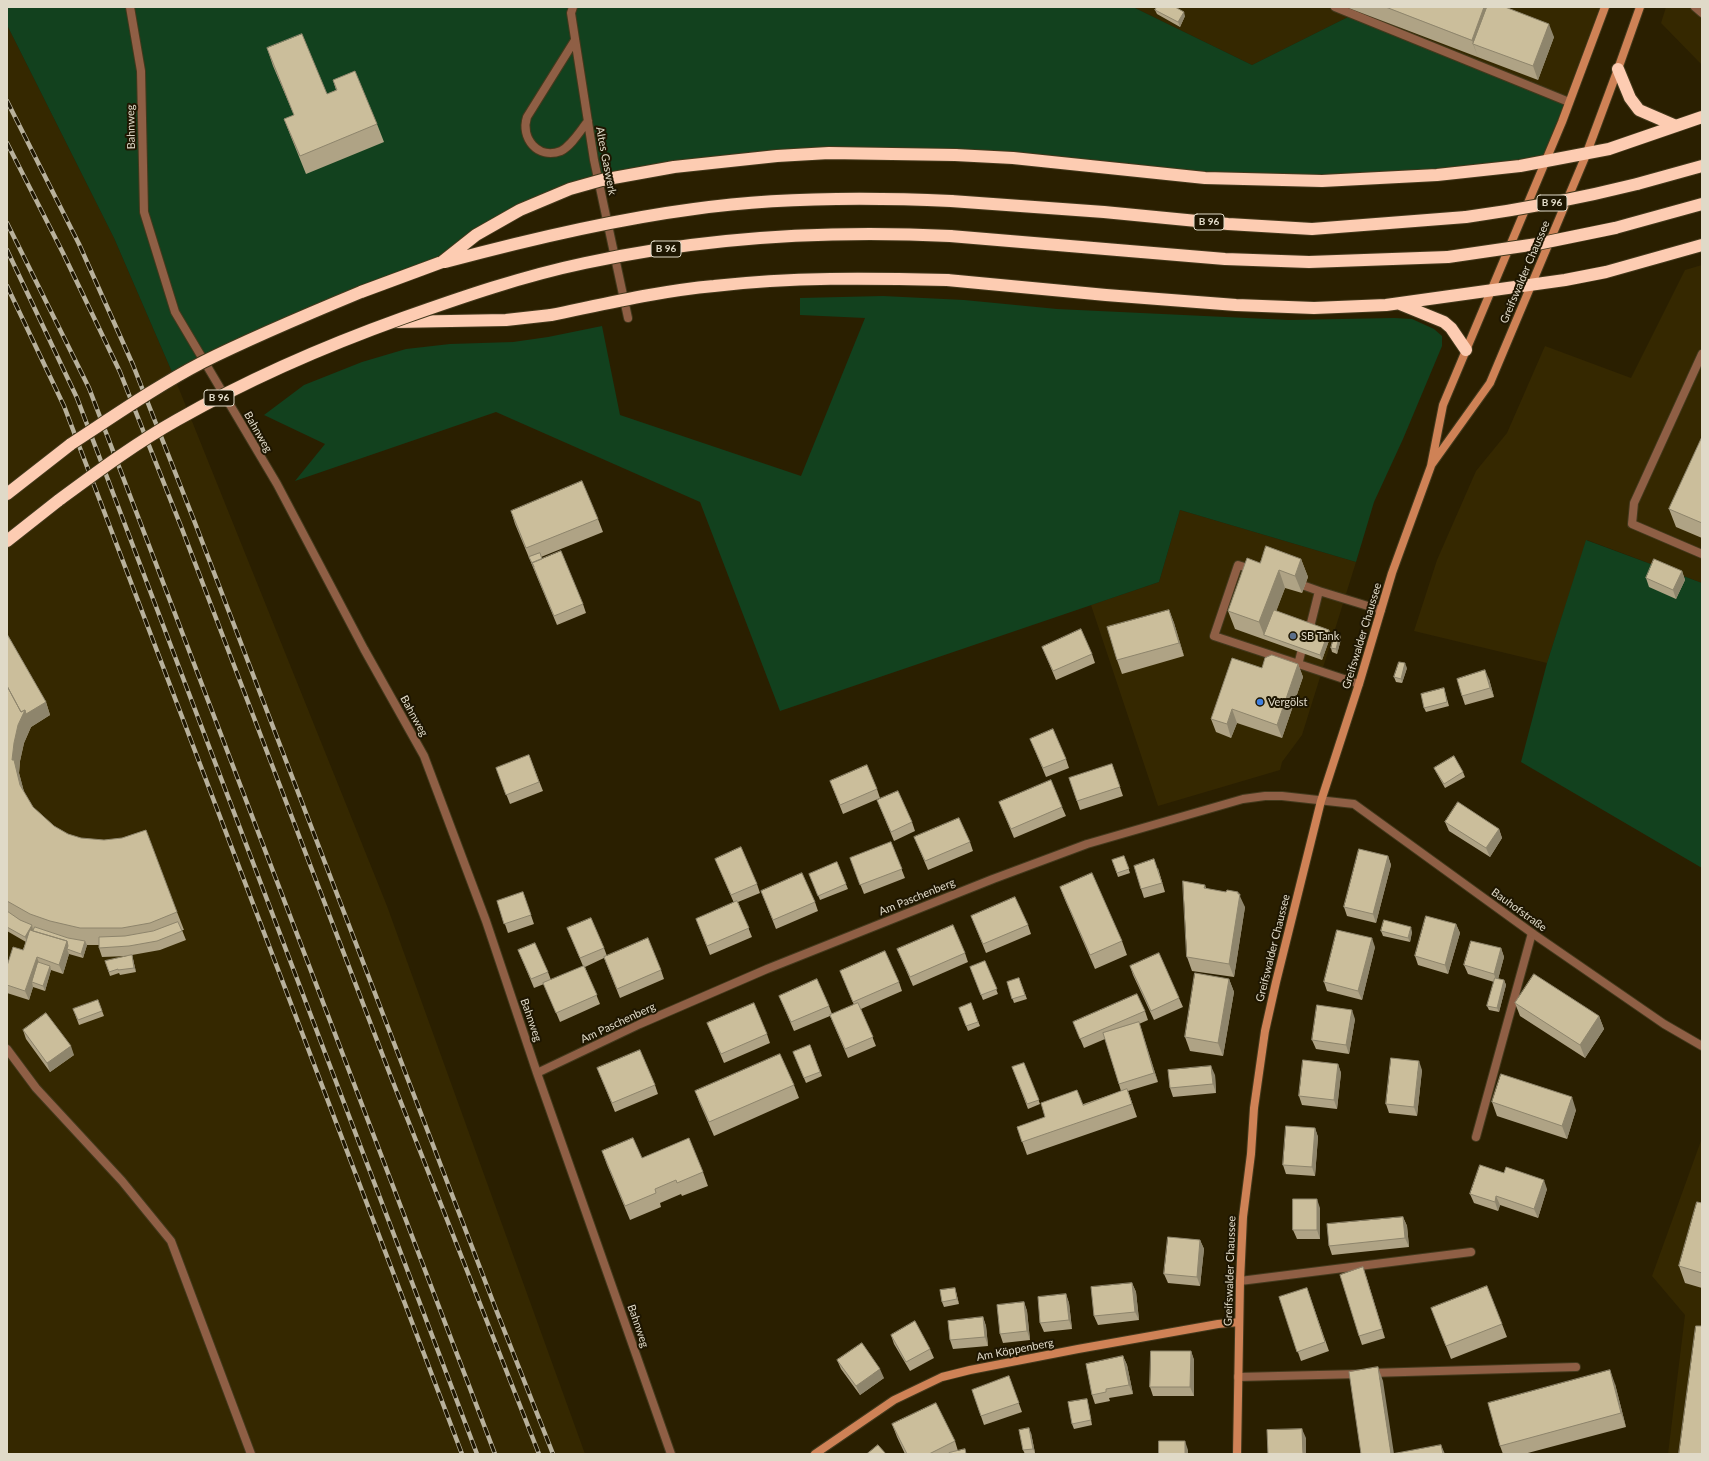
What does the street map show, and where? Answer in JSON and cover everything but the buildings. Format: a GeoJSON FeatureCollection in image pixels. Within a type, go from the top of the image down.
{"type":"FeatureCollection","features":[{"type":"Feature","properties":{"kind":"highway"},"geometry":{"type":"LineString","coordinates":[[1618,69],[1630,98],[1639,110],[1676,126]]}},
{"type":"Feature","properties":{"kind":"highway"},"geometry":{"type":"LineString","coordinates":[[442,262],[476,234],[520,210],[570,189],[602,180],[674,167],[777,156],[829,153],[955,155],[1013,158],[1205,178],[1322,181],[1438,175],[1546,162],[1586,155],[1622,146],[1702,117]]}},
{"type":"Feature","properties":{"kind":"highway","name":"B 96"},"geometry":{"type":"LineString","coordinates":[[7,494],[78,440],[123,410],[202,363],[303,316],[361,292],[442,262],[538,238],[648,215],[696,208],[799,200],[877,198],[951,201],[1104,212],[1228,224],[1312,228],[1466,216],[1520,209],[1599,194],[1702,166]]}},
{"type":"Feature","properties":{"kind":"highway","name":"B 96"},"geometry":{"type":"LineString","coordinates":[[7,541],[65,495],[176,420],[299,358],[347,338],[459,298],[534,275],[640,252],[712,242],[796,235],[875,233],[950,236],[1225,259],[1309,262],[1448,257],[1552,241],[1615,228],[1702,204]]}},
{"type":"Feature","properties":{"kind":"highway"},"geometry":{"type":"LineString","coordinates":[[392,322],[506,320],[550,315],[656,294],[712,286],[754,282],[853,278],[947,280],[1106,295],[1236,305],[1314,308],[1399,304],[1531,285],[1606,272],[1702,245]]}},
{"type":"Feature","properties":{"kind":"highway"},"geometry":{"type":"LineString","coordinates":[[1399,304],[1444,322],[1451,328],[1466,350]]}},
{"type":"Feature","properties":{"kind":"main road","name":"Greifswalder Chaussee"},"geometry":{"type":"LineString","coordinates":[[1237,1454],[1240,1281],[1243,1217],[1251,1154],[1254,1108],[1265,1031],[1321,801],[1359,684],[1392,573],[1431,466],[1443,405],[1490,291],[1546,162],[1606,7]]}},
{"type":"Feature","properties":{"kind":"main road","name":"Greifswalder Chaussee"},"geometry":{"type":"LineString","coordinates":[[1431,466],[1490,383],[1586,155],[1640,7]]}},
{"type":"Feature","properties":{"kind":"main road","name":"Am Köppenberg"},"geometry":{"type":"LineString","coordinates":[[815,1454],[894,1400],[942,1377],[970,1370],[1078,1349],[1218,1324],[1239,1322]]}},
{"type":"Feature","properties":{"kind":"street","name":"Bahnweg"},"geometry":{"type":"LineString","coordinates":[[130,7],[141,71],[144,212],[175,312],[276,484],[360,642],[424,756],[486,921],[537,1073],[672,1454]]}},
{"type":"Feature","properties":{"kind":"street","name":"Altes Gaswerk"},"geometry":{"type":"LineString","coordinates":[[573,7],[571,13],[594,160],[628,318]]}},
{"type":"Feature","properties":{"kind":"street"},"geometry":{"type":"LineString","coordinates":[[1335,7],[1569,102]]}},
{"type":"Feature","properties":{"kind":"street"},"geometry":{"type":"LineString","coordinates":[[1695,7],[1702,13]]}},
{"type":"Feature","properties":{"kind":"street"},"geometry":{"type":"LineString","coordinates":[[575,40],[527,117],[525,128],[526,136],[530,144],[537,149],[554,153],[566,148],[588,121]]}},
{"type":"Feature","properties":{"kind":"street"},"geometry":{"type":"LineString","coordinates":[[1702,354],[1634,503],[1632,524],[1702,554]]}},
{"type":"Feature","properties":{"kind":"street"},"geometry":{"type":"LineString","coordinates":[[1261,572],[1238,565],[1214,636],[1359,684]]}},
{"type":"Feature","properties":{"kind":"street"},"geometry":{"type":"LineString","coordinates":[[1304,586],[1381,610]]}},
{"type":"Feature","properties":{"kind":"street"},"geometry":{"type":"LineString","coordinates":[[1310,627],[1319,591]]}},
{"type":"Feature","properties":{"kind":"street"},"geometry":{"type":"LineString","coordinates":[[1298,665],[1301,653]]}},
{"type":"Feature","properties":{"kind":"street","name":"Am Paschenberg"},"geometry":{"type":"LineString","coordinates":[[537,1073],[640,1024],[767,969],[993,879],[1087,844],[1242,799],[1265,796],[1282,796],[1321,801]]}},
{"type":"Feature","properties":{"kind":"street","name":"Bauhofstraße"},"geometry":{"type":"LineString","coordinates":[[1321,801],[1354,804],[1532,933],[1664,1024],[1702,1046]]}},
{"type":"Feature","properties":{"kind":"street"},"geometry":{"type":"LineString","coordinates":[[1476,1136],[1532,933]]}},
{"type":"Feature","properties":{"kind":"street"},"geometry":{"type":"LineString","coordinates":[[7,1049],[36,1088],[122,1181],[171,1241],[251,1454]]}},
{"type":"Feature","properties":{"kind":"street"},"geometry":{"type":"LineString","coordinates":[[1240,1281],[1471,1252]]}},
{"type":"Feature","properties":{"kind":"street"},"geometry":{"type":"LineString","coordinates":[[1238,1377],[1576,1367]]}},
{"type":"Feature","properties":{"kind":"shaded area"},"geometry":{"type":"Polygon","coordinates":[[[1133,7],[1605,7],[1569,102],[1354,14],[1252,65],[1133,7]]]}},
{"type":"Feature","properties":{"kind":"shaded area"},"geometry":{"type":"Polygon","coordinates":[[[1666,7],[1702,7],[1702,65],[1661,23],[1666,7]]]}},
{"type":"Feature","properties":{"kind":"shaded area"},"geometry":{"type":"Polygon","coordinates":[[[7,25],[114,238],[175,379],[387,906],[585,1454],[7,1454],[7,25]]]}},
{"type":"Feature","properties":{"kind":"shaded area"},"geometry":{"type":"Polygon","coordinates":[[[1702,265],[1702,583],[1587,540],[1547,663],[1414,631],[1437,560],[1476,471],[1507,433],[1545,346],[1631,378],[1685,270],[1702,265]]]}},
{"type":"Feature","properties":{"kind":"shaded area"},"geometry":{"type":"Polygon","coordinates":[[[1180,510],[1356,562],[1302,735],[1282,762],[1280,770],[1158,806],[1091,605],[1159,582],[1180,510]]]}},
{"type":"Feature","properties":{"kind":"shaded area"},"geometry":{"type":"Polygon","coordinates":[[[1702,1138],[1702,1454],[1668,1454],[1685,1315],[1652,1276],[1702,1138]]]}},
{"type":"Feature","properties":{"kind":"green space"},"geometry":{"type":"Polygon","coordinates":[[[7,7],[1133,7],[1252,65],[1354,14],[1569,102],[1546,162],[1322,181],[1013,158],[829,153],[626,175],[520,210],[442,262],[361,292],[175,379],[114,238],[7,25],[7,7]]]}},
{"type":"Feature","properties":{"kind":"green space"},"geometry":{"type":"Polygon","coordinates":[[[883,296],[964,300],[1057,309],[1289,320],[1412,319],[1434,329],[1442,336],[1442,346],[1403,439],[1374,502],[1356,562],[1180,510],[1159,582],[780,711],[700,502],[496,412],[295,481],[325,444],[264,415],[304,385],[362,362],[406,349],[450,344],[513,342],[548,337],[602,326],[620,415],[801,476],[865,318],[800,315],[800,298],[883,296]]]}},
{"type":"Feature","properties":{"kind":"green space"},"geometry":{"type":"Polygon","coordinates":[[[1586,540],[1702,583],[1702,868],[1521,762],[1547,663],[1586,540]]]}},
{"type":"Feature","properties":{"kind":"railway"},"geometry":{"type":"LineString","coordinates":[[7,101],[79,244],[133,365],[495,1307],[553,1454]]}},
{"type":"Feature","properties":{"kind":"railway"},"geometry":{"type":"LineString","coordinates":[[7,143],[63,253],[120,372],[182,529],[391,1077],[539,1454]]}},
{"type":"Feature","properties":{"kind":"railway"},"geometry":{"type":"LineString","coordinates":[[7,223],[89,388],[495,1454]]}},
{"type":"Feature","properties":{"kind":"railway"},"geometry":{"type":"LineString","coordinates":[[7,250],[77,398],[477,1454]]}},
{"type":"Feature","properties":{"kind":"railway"},"geometry":{"type":"LineString","coordinates":[[7,286],[64,406],[462,1454]]}},
{"type":"Feature","properties":{"kind":"place","name":"SB Tank"},"geometry":{"type":"Point","coordinates":[1293,636]}},
{"type":"Feature","properties":{"kind":"place","name":"Vergölst"},"geometry":{"type":"Point","coordinates":[1260,702]}}]}
